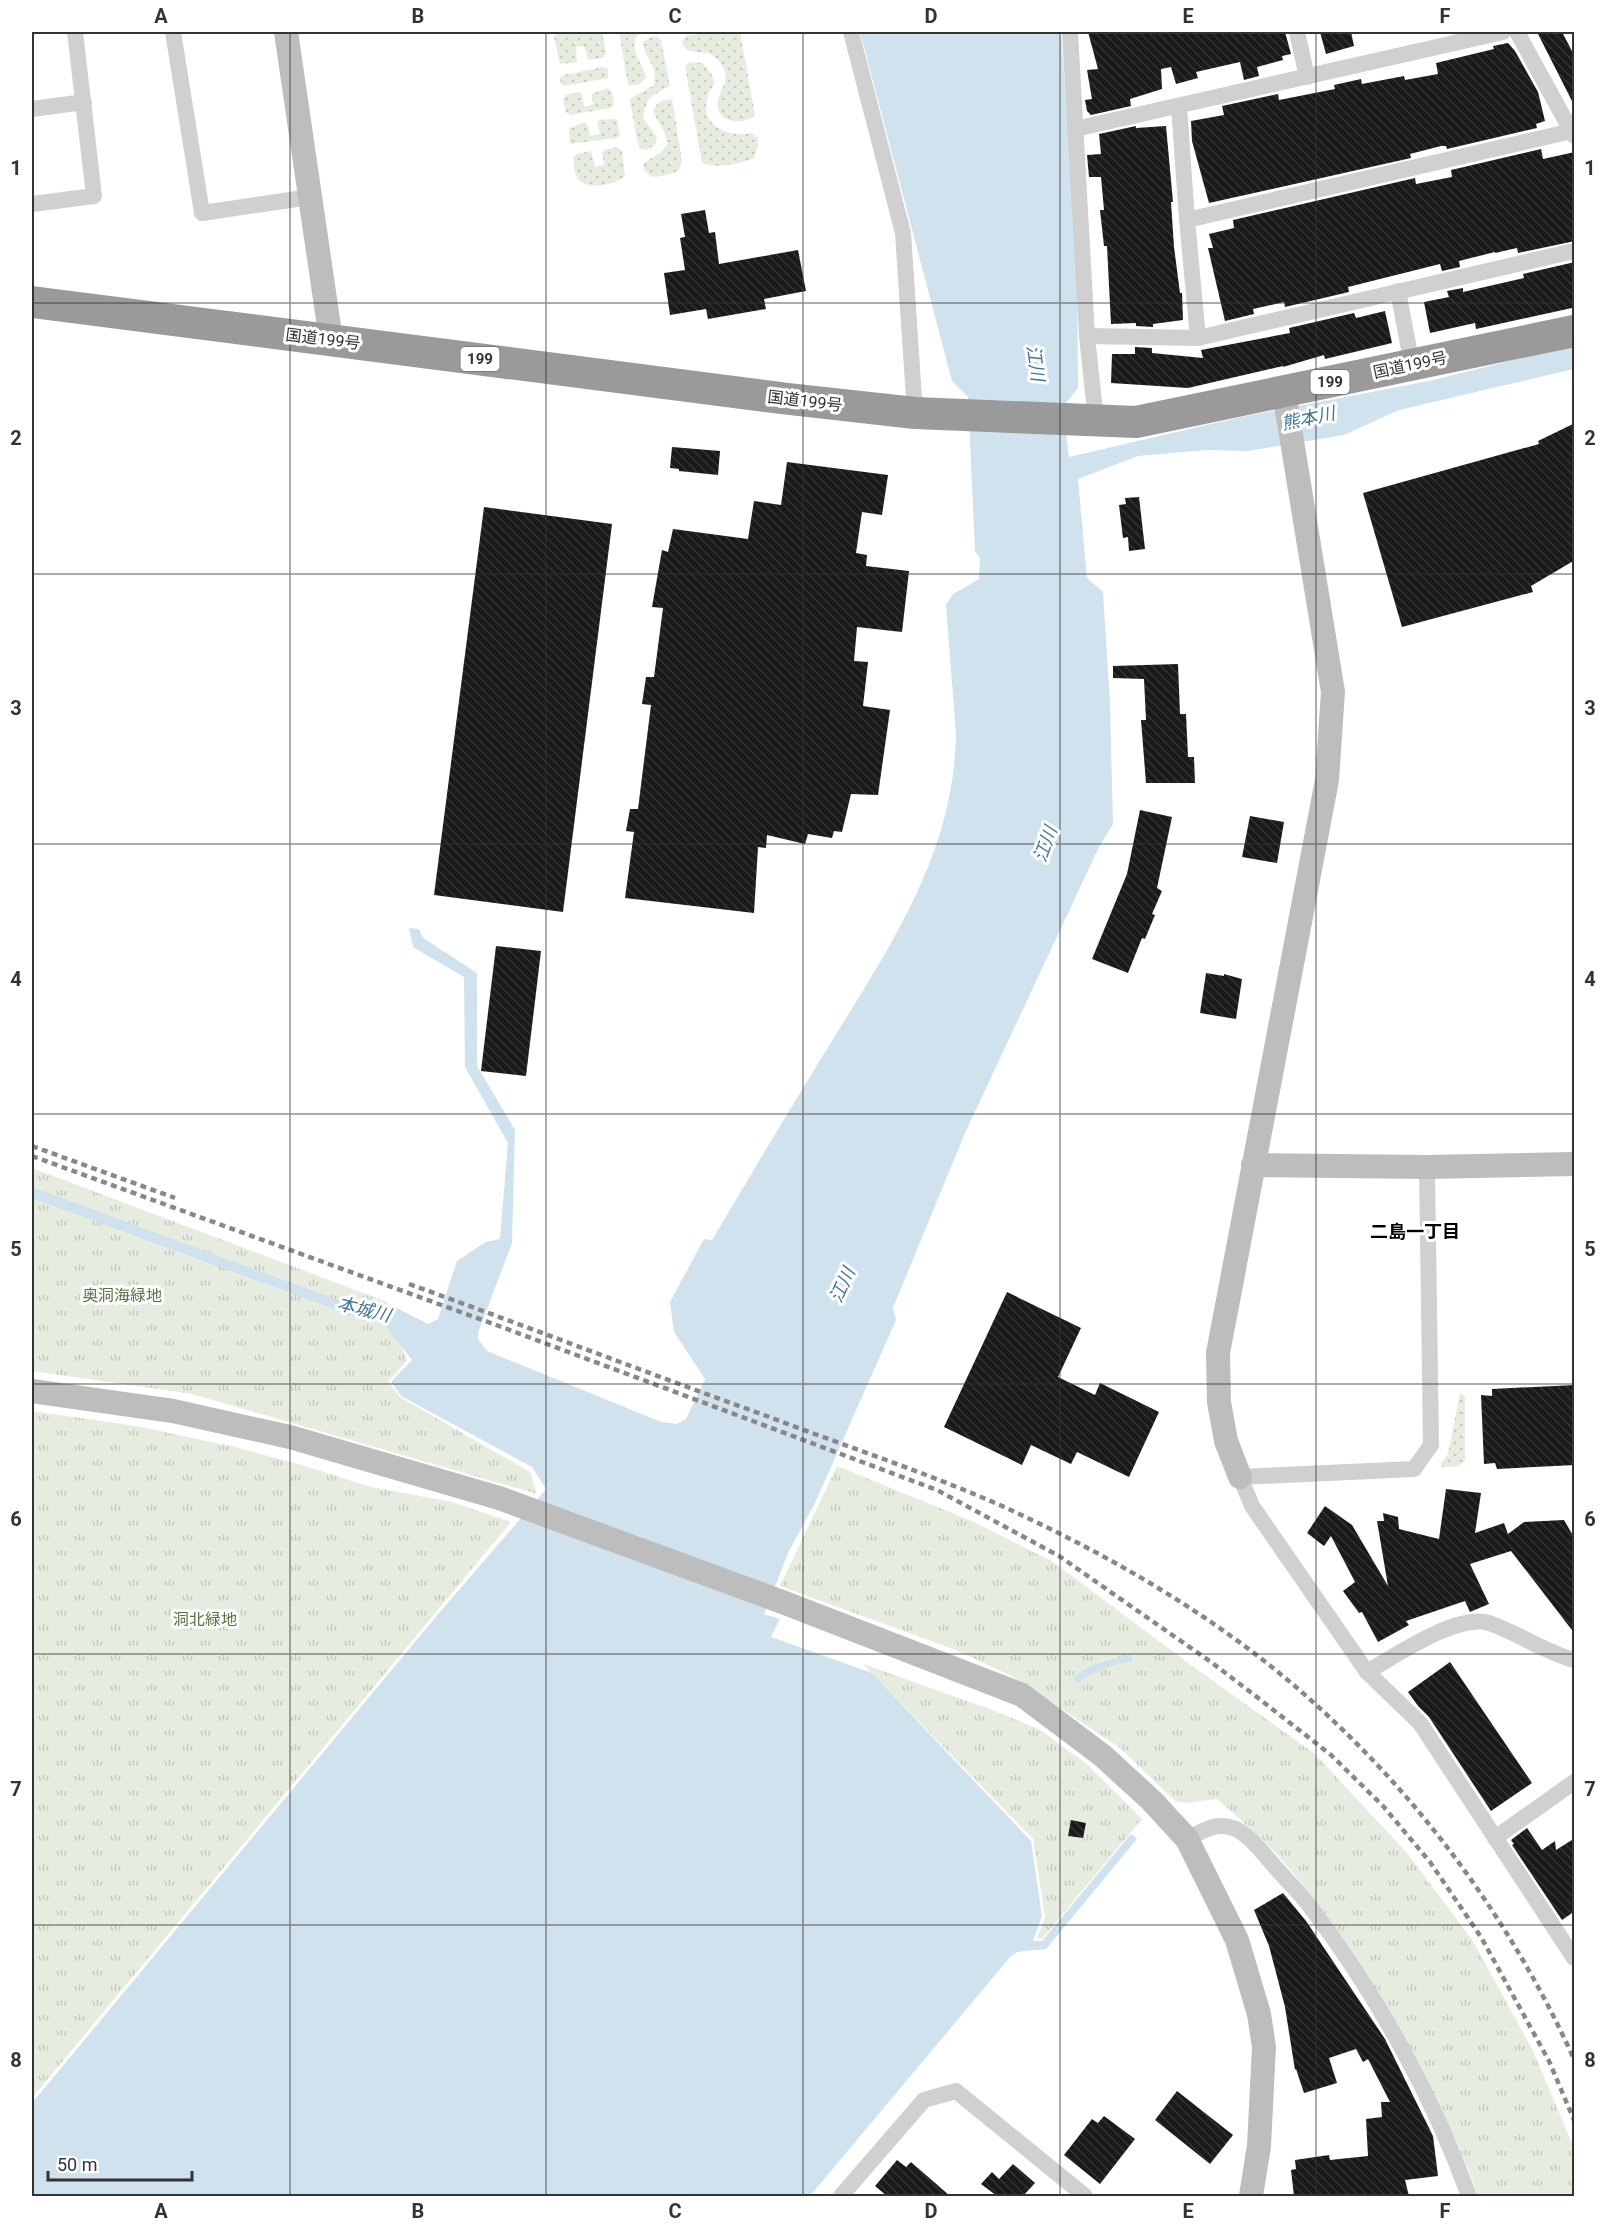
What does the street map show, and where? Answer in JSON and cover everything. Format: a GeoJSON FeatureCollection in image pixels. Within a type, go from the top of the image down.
{"type":"FeatureCollection","features":[{"type":"Feature","properties":{"kind":"highway","name":"国道199号"},"geometry":{"type":"LineString","coordinates":[[33,297],[331,340],[789,399],[922,413],[1136,422],[1575,331]]}},
{"type":"Feature","properties":{"kind":"street"},"geometry":{"type":"LineString","coordinates":[[32,204],[94,196],[75,32]]}},
{"type":"Feature","properties":{"kind":"street"},"geometry":{"type":"LineString","coordinates":[[173,32],[202,213],[310,197]]}},
{"type":"Feature","properties":{"kind":"street"},"geometry":{"type":"LineString","coordinates":[[286,32],[331,340]]}},
{"type":"Feature","properties":{"kind":"street"},"geometry":{"type":"LineString","coordinates":[[851,32],[903,233],[922,413]]}},
{"type":"Feature","properties":{"kind":"street"},"geometry":{"type":"LineString","coordinates":[[1070,32],[1090,420]]}},
{"type":"Feature","properties":{"kind":"street"},"geometry":{"type":"LineString","coordinates":[[1297,32],[1307,77]]}},
{"type":"Feature","properties":{"kind":"street"},"geometry":{"type":"LineString","coordinates":[[1075,129],[1503,32]]}},
{"type":"Feature","properties":{"kind":"street"},"geometry":{"type":"LineString","coordinates":[[1187,220],[1573,133],[1517,32]]}},
{"type":"Feature","properties":{"kind":"street"},"geometry":{"type":"LineString","coordinates":[[32,109],[84,102]]}},
{"type":"Feature","properties":{"kind":"street"},"geometry":{"type":"LineString","coordinates":[[1179,106],[1198,338]]}},
{"type":"Feature","properties":{"kind":"street"},"geometry":{"type":"LineString","coordinates":[[1087,336],[1198,338],[1575,250]]}},
{"type":"Feature","properties":{"kind":"street"},"geometry":{"type":"LineString","coordinates":[[1398,291],[1412,365]]}},
{"type":"Feature","properties":{"kind":"street"},"geometry":{"type":"LineString","coordinates":[[1284,392],[1333,692],[1327,780],[1218,1353],[1219,1402],[1226,1441],[1252,1506],[1367,1672],[1420,1723],[1575,1958]]}},
{"type":"Feature","properties":{"kind":"street"},"geometry":{"type":"LineString","coordinates":[[1253,1165],[1427,1167],[1575,1164]]}},
{"type":"Feature","properties":{"kind":"street"},"geometry":{"type":"LineString","coordinates":[[1240,1477],[1414,1469],[1431,1445],[1427,1167]]}},
{"type":"Feature","properties":{"kind":"street"},"geometry":{"type":"LineString","coordinates":[[32,1392],[173,1411],[290,1437],[499,1498],[785,1603],[1022,1695],[1104,1756],[1152,1801],[1187,1839],[1237,1940],[1259,2014],[1264,2046],[1259,2146],[1251,2196]]}},
{"type":"Feature","properties":{"kind":"street"},"geometry":{"type":"LineString","coordinates":[[1367,1672],[1413,1645],[1464,1621],[1487,1622],[1575,1660]]}},
{"type":"Feature","properties":{"kind":"street"},"geometry":{"type":"LineString","coordinates":[[1496,1838],[1575,1782]]}},
{"type":"Feature","properties":{"kind":"street"},"geometry":{"type":"LineString","coordinates":[[1187,1839],[1214,1825],[1235,1828],[1253,1842],[1312,1908],[1371,1996],[1415,2073],[1455,2158],[1469,2196]]}},
{"type":"Feature","properties":{"kind":"street"},"geometry":{"type":"LineString","coordinates":[[841,2196],[924,2100],[956,2091],[1085,2196]]}},
{"type":"Feature","properties":{"kind":"green space"},"geometry":{"type":"Polygon","coordinates":[[[557,32],[602,32],[606,54],[602,58],[588,60],[584,46],[576,47],[577,62],[560,64],[554,37],[557,32]]]}},
{"type":"Feature","properties":{"kind":"green space"},"geometry":{"type":"Polygon","coordinates":[[[619,32],[639,32],[634,45],[646,78],[638,85],[628,85],[619,32]]]}},
{"type":"Feature","properties":{"kind":"green space"},"geometry":{"type":"Polygon","coordinates":[[[709,32],[740,32],[755,115],[744,121],[725,118],[718,108],[719,95],[726,78],[719,61],[709,54],[688,50],[684,47],[682,41],[686,36],[709,32]]]}},
{"type":"Feature","properties":{"kind":"green space"},"geometry":{"type":"Polygon","coordinates":[[[657,36],[661,40],[670,86],[654,95],[646,105],[643,118],[657,137],[655,145],[646,150],[640,148],[637,141],[630,99],[654,85],[653,66],[646,54],[643,42],[650,37],[657,36]]]}},
{"type":"Feature","properties":{"kind":"green space"},"geometry":{"type":"Polygon","coordinates":[[[691,62],[702,63],[713,77],[714,83],[706,106],[711,122],[725,131],[734,134],[752,133],[758,138],[754,158],[728,165],[714,166],[702,163],[685,66],[691,62]]]}},
{"type":"Feature","properties":{"kind":"green space"},"geometry":{"type":"Polygon","coordinates":[[[603,67],[608,69],[608,78],[564,86],[561,84],[560,78],[564,75],[603,67]]]}},
{"type":"Feature","properties":{"kind":"green space"},"geometry":{"type":"Polygon","coordinates":[[[608,88],[612,92],[614,105],[611,108],[570,115],[566,112],[563,99],[566,95],[579,92],[582,94],[584,107],[593,104],[591,94],[608,88]]]}},
{"type":"Feature","properties":{"kind":"green space"},"geometry":{"type":"Polygon","coordinates":[[[672,99],[682,161],[678,171],[652,177],[644,170],[644,163],[661,152],[667,145],[664,131],[653,111],[656,105],[672,99]]]}},
{"type":"Feature","properties":{"kind":"green space"},"geometry":{"type":"Polygon","coordinates":[[[599,120],[617,120],[620,136],[570,144],[569,128],[585,122],[590,136],[600,134],[597,123],[599,120]]]}},
{"type":"Feature","properties":{"kind":"green space"},"geometry":{"type":"Polygon","coordinates":[[[617,147],[622,151],[625,176],[615,182],[596,186],[583,183],[577,178],[573,157],[591,151],[595,167],[604,165],[602,153],[604,150],[617,147]]]}},
{"type":"Feature","properties":{"kind":"green space","name":"奥洞海緑地"},"geometry":{"type":"Polygon","coordinates":[[[32,1168],[387,1302],[407,1361],[388,1381],[400,1397],[530,1472],[537,1494],[192,1394],[32,1371],[32,1168]]]}},
{"type":"Feature","properties":{"kind":"green space"},"geometry":{"type":"Polygon","coordinates":[[[1460,1393],[1465,1396],[1465,1460],[1460,1466],[1441,1467],[1441,1463],[1448,1454],[1460,1393]]]}},
{"type":"Feature","properties":{"kind":"green space","name":"洞北緑地"},"geometry":{"type":"Polygon","coordinates":[[[32,1411],[136,1426],[235,1447],[371,1487],[452,1502],[511,1522],[32,2098],[32,1411]]]}},
{"type":"Feature","properties":{"kind":"green space"},"geometry":{"type":"Polygon","coordinates":[[[837,1466],[974,1522],[1053,1562],[1315,1754],[1407,1853],[1473,1941],[1533,2051],[1574,2148],[1574,2196],[1478,2196],[1458,2145],[1417,2063],[1362,1966],[1296,1876],[1252,1829],[1217,1799],[1185,1803],[1175,1801],[1120,1748],[1012,1676],[953,1649],[780,1586],[837,1466]]]}},
{"type":"Feature","properties":{"kind":"green space"},"geometry":{"type":"Polygon","coordinates":[[[863,1664],[1039,1729],[1088,1765],[1142,1819],[1042,1939],[1037,1938],[1045,1917],[1033,1839],[863,1664]]]}},
{"type":"Feature","properties":{"kind":"water"},"geometry":{"type":"Polygon","coordinates":[[[860,32],[1061,32],[1077,252],[1078,388],[1063,407],[1069,457],[1241,417],[1429,381],[1574,345],[1574,369],[1399,410],[1344,435],[1248,451],[1206,450],[1138,456],[1078,479],[1087,578],[1103,592],[1110,703],[1113,824],[1099,847],[965,1133],[893,1308],[896,1320],[815,1503],[789,1551],[764,1614],[780,1619],[771,1637],[872,1673],[1031,1841],[1042,1916],[1033,1941],[1042,1941],[1131,1834],[1137,1839],[1046,1949],[1017,1952],[1011,1956],[810,2196],[32,2196],[32,2103],[439,1613],[546,1489],[532,1467],[401,1396],[391,1382],[412,1360],[382,1321],[348,1314],[32,1198],[32,1187],[354,1306],[376,1311],[393,1306],[428,1324],[438,1319],[457,1261],[486,1242],[500,1239],[508,1143],[465,1067],[464,977],[413,947],[409,928],[419,929],[423,938],[477,973],[477,1066],[515,1130],[512,1243],[478,1333],[478,1339],[487,1351],[661,1422],[677,1424],[686,1419],[705,1379],[674,1332],[670,1302],[704,1239],[712,1240],[873,975],[914,900],[930,861],[944,821],[952,778],[956,734],[946,605],[953,594],[979,579],[980,558],[975,551],[968,397],[952,381],[860,32]]]}},
{"type":"Feature","properties":{"kind":"water"},"geometry":{"type":"Polygon","coordinates":[[[1131,1654],[1132,1662],[1103,1669],[1077,1683],[1073,1678],[1090,1666],[1131,1654]]]}},
{"type":"Feature","properties":{"kind":"building"},"geometry":{"type":"Polygon","coordinates":[[[1088,32],[1285,32],[1291,54],[1282,56],[1283,60],[1257,67],[1259,76],[1244,80],[1240,62],[1196,72],[1198,78],[1176,84],[1171,67],[1161,69],[1162,89],[1130,99],[1131,106],[1091,115],[1087,111],[1085,100],[1092,99],[1087,70],[1098,69],[1088,32]]]}},
{"type":"Feature","properties":{"kind":"building"},"geometry":{"type":"Polygon","coordinates":[[[1320,32],[1351,32],[1354,46],[1326,54],[1320,32]]]}},
{"type":"Feature","properties":{"kind":"building"},"geometry":{"type":"Polygon","coordinates":[[[1537,32],[1562,32],[1575,56],[1575,107],[1537,32]]]}},
{"type":"Feature","properties":{"kind":"building"},"geometry":{"type":"Polygon","coordinates":[[[1508,43],[1538,92],[1545,121],[1536,124],[1537,128],[1447,149],[1446,146],[1441,146],[1410,154],[1411,158],[1209,203],[1192,141],[1191,121],[1224,115],[1222,106],[1278,94],[1279,100],[1335,89],[1334,85],[1361,79],[1362,84],[1404,76],[1405,80],[1438,74],[1436,63],[1494,49],[1493,46],[1508,43]]]}},
{"type":"Feature","properties":{"kind":"building"},"geometry":{"type":"Polygon","coordinates":[[[1136,126],[1136,128],[1166,126],[1173,202],[1171,202],[1174,247],[1180,293],[1182,293],[1183,320],[1153,324],[1153,327],[1136,326],[1136,323],[1111,324],[1107,246],[1104,246],[1100,210],[1104,210],[1101,177],[1089,177],[1087,155],[1101,154],[1099,134],[1136,126]]]}},
{"type":"Feature","properties":{"kind":"building"},"geometry":{"type":"Polygon","coordinates":[[[1541,149],[1543,159],[1575,152],[1575,241],[1518,253],[1517,248],[1495,252],[1459,261],[1460,267],[1442,271],[1440,264],[1348,287],[1349,292],[1285,307],[1284,302],[1253,309],[1254,314],[1225,321],[1208,248],[1213,248],[1209,234],[1234,228],[1233,220],[1415,178],[1416,184],[1452,177],[1451,170],[1541,149]]]}},
{"type":"Feature","properties":{"kind":"building"},"geometry":{"type":"Polygon","coordinates":[[[705,210],[709,233],[715,232],[719,264],[798,250],[806,291],[764,299],[766,309],[708,319],[706,309],[670,315],[664,273],[685,270],[680,238],[685,237],[681,214],[705,210]]]}},
{"type":"Feature","properties":{"kind":"building"},"geometry":{"type":"Polygon","coordinates":[[[1575,262],[1575,303],[1572,304],[1572,308],[1476,329],[1475,323],[1430,333],[1424,302],[1449,297],[1447,291],[1463,288],[1463,292],[1524,278],[1523,274],[1575,262]]]}},
{"type":"Feature","properties":{"kind":"building"},"geometry":{"type":"Polygon","coordinates":[[[1385,311],[1392,343],[1325,359],[1324,355],[1283,367],[1188,388],[1111,383],[1112,354],[1135,354],[1135,347],[1152,348],[1152,353],[1203,358],[1201,350],[1290,333],[1289,328],[1354,313],[1356,318],[1385,311]]]}},
{"type":"Feature","properties":{"kind":"building"},"geometry":{"type":"Polygon","coordinates":[[[1575,423],[1575,560],[1531,586],[1533,592],[1402,627],[1363,493],[1539,444],[1538,441],[1575,423]]]}},
{"type":"Feature","properties":{"kind":"building"},"geometry":{"type":"Polygon","coordinates":[[[672,447],[720,451],[718,475],[670,468],[672,447]]]}},
{"type":"Feature","properties":{"kind":"building"},"geometry":{"type":"Polygon","coordinates":[[[787,462],[888,475],[882,515],[862,512],[856,553],[867,555],[866,566],[909,571],[902,632],[857,627],[854,661],[868,662],[863,706],[890,710],[878,795],[851,794],[842,832],[834,831],[832,838],[808,834],[805,844],[767,835],[766,848],[758,847],[754,913],[625,898],[634,832],[626,831],[630,809],[638,809],[651,705],[642,704],[646,677],[654,677],[663,608],[652,607],[662,550],[668,552],[673,529],[748,539],[754,501],[781,505],[787,462]]]}},
{"type":"Feature","properties":{"kind":"building"},"geometry":{"type":"Polygon","coordinates":[[[1139,497],[1145,549],[1129,551],[1128,537],[1123,538],[1119,505],[1126,504],[1125,498],[1139,497]]]}},
{"type":"Feature","properties":{"kind":"building"},"geometry":{"type":"Polygon","coordinates":[[[484,507],[612,524],[563,912],[434,895],[484,507]]]}},
{"type":"Feature","properties":{"kind":"building"},"geometry":{"type":"Polygon","coordinates":[[[1178,664],[1180,714],[1186,714],[1188,757],[1194,757],[1195,783],[1146,783],[1141,720],[1146,720],[1144,679],[1113,678],[1113,666],[1178,664]]]}},
{"type":"Feature","properties":{"kind":"building"},"geometry":{"type":"Polygon","coordinates":[[[1140,810],[1172,817],[1157,888],[1162,891],[1152,914],[1155,915],[1145,939],[1142,938],[1128,973],[1092,959],[1127,874],[1140,810]]]}},
{"type":"Feature","properties":{"kind":"building"},"geometry":{"type":"Polygon","coordinates":[[[1250,816],[1284,822],[1277,863],[1242,857],[1250,816]]]}},
{"type":"Feature","properties":{"kind":"building"},"geometry":{"type":"Polygon","coordinates":[[[496,946],[541,951],[526,1076],[481,1071],[496,946]]]}},
{"type":"Feature","properties":{"kind":"building"},"geometry":{"type":"Polygon","coordinates":[[[1206,973],[1224,976],[1224,974],[1242,979],[1236,1019],[1200,1013],[1206,973]]]}},
{"type":"Feature","properties":{"kind":"building"},"geometry":{"type":"Polygon","coordinates":[[[1007,1292],[1081,1328],[1058,1377],[1095,1395],[1100,1383],[1159,1412],[1129,1477],[1077,1452],[1071,1464],[1031,1445],[1022,1465],[944,1427],[1007,1292]]]}},
{"type":"Feature","properties":{"kind":"building"},"geometry":{"type":"Polygon","coordinates":[[[1575,1385],[1575,1465],[1497,1469],[1495,1463],[1484,1464],[1481,1395],[1492,1396],[1492,1389],[1575,1385]]]}},
{"type":"Feature","properties":{"kind":"building"},"geometry":{"type":"Polygon","coordinates":[[[1446,1489],[1481,1493],[1475,1533],[1504,1523],[1508,1534],[1524,1522],[1564,1520],[1575,1539],[1575,1634],[1511,1551],[1470,1564],[1489,1604],[1470,1612],[1465,1601],[1406,1621],[1409,1625],[1378,1642],[1362,1612],[1359,1613],[1343,1591],[1355,1582],[1331,1536],[1324,1546],[1307,1533],[1325,1506],[1352,1525],[1388,1586],[1377,1521],[1384,1521],[1383,1513],[1398,1517],[1399,1529],[1439,1539],[1446,1489]]]}},
{"type":"Feature","properties":{"kind":"building"},"geometry":{"type":"Polygon","coordinates":[[[1450,1662],[1532,1783],[1491,1811],[1429,1717],[1408,1692],[1450,1662]]]}},
{"type":"Feature","properties":{"kind":"building"},"geometry":{"type":"Polygon","coordinates":[[[1071,1820],[1086,1823],[1083,1838],[1068,1836],[1071,1820]]]}},
{"type":"Feature","properties":{"kind":"building"},"geometry":{"type":"Polygon","coordinates":[[[1527,1828],[1542,1850],[1555,1841],[1556,1850],[1575,1838],[1575,1911],[1562,1920],[1512,1845],[1514,1844],[1511,1840],[1527,1828]]]}},
{"type":"Feature","properties":{"kind":"building"},"geometry":{"type":"Polygon","coordinates":[[[1283,1893],[1306,1921],[1385,2039],[1433,2136],[1438,2176],[1405,2180],[1409,2196],[1294,2196],[1291,2170],[1296,2169],[1295,2160],[1329,2155],[1330,2160],[1368,2156],[1366,2119],[1382,2117],[1381,2102],[1390,2102],[1368,2059],[1363,2062],[1356,2049],[1329,2058],[1337,2083],[1304,2093],[1295,2070],[1285,2007],[1269,1946],[1254,1910],[1283,1893]]]}},
{"type":"Feature","properties":{"kind":"building"},"geometry":{"type":"Polygon","coordinates":[[[1177,2091],[1233,2135],[1210,2164],[1155,2120],[1177,2091]]]}},
{"type":"Feature","properties":{"kind":"building"},"geometry":{"type":"Polygon","coordinates":[[[1104,2116],[1135,2139],[1100,2184],[1064,2155],[1092,2119],[1098,2123],[1104,2116]]]}},
{"type":"Feature","properties":{"kind":"building"},"geometry":{"type":"Polygon","coordinates":[[[897,2160],[906,2167],[911,2162],[950,2196],[887,2196],[875,2186],[897,2160]]]}},
{"type":"Feature","properties":{"kind":"building"},"geometry":{"type":"Polygon","coordinates":[[[1013,2164],[1035,2183],[1023,2196],[997,2196],[981,2184],[992,2172],[999,2179],[1013,2164]]]}},
{"type":"Feature","properties":{"kind":"railway"},"geometry":{"type":"LineString","coordinates":[[32,1146],[175,1198]]}},
{"type":"Feature","properties":{"kind":"railway"},"geometry":{"type":"LineString","coordinates":[[32,1156],[499,1326],[937,1490],[1059,1556],[1253,1694],[1331,1755],[1383,1806],[1430,1862],[1481,1937],[1549,2061],[1574,2120]]}},
{"type":"Feature","properties":{"kind":"railway"},"geometry":{"type":"LineString","coordinates":[[409,1284],[973,1494],[1088,1548],[1172,1596],[1251,1651],[1289,1681],[1363,1750],[1400,1790],[1467,1874],[1497,1918],[1551,2011],[1574,2059]]}},
{"type":"Feature","properties":{"kind":"district","name":"二島一丁目"},"geometry":{"type":"Point","coordinates":[1415,1231]}},
{"type":"Feature","properties":{"kind":"water label","name":"江川"},"geometry":{"type":"Point","coordinates":[1036,363]}},
{"type":"Feature","properties":{"kind":"water label","name":"熊本川"},"geometry":{"type":"Point","coordinates":[1308,418]}},
{"type":"Feature","properties":{"kind":"water label","name":"江川"},"geometry":{"type":"Point","coordinates":[1045,844]}},
{"type":"Feature","properties":{"kind":"water label","name":"江川"},"geometry":{"type":"Point","coordinates":[842,1285]}},
{"type":"Feature","properties":{"kind":"water label","name":"本城川"},"geometry":{"type":"Point","coordinates":[364,1309]}}]}
